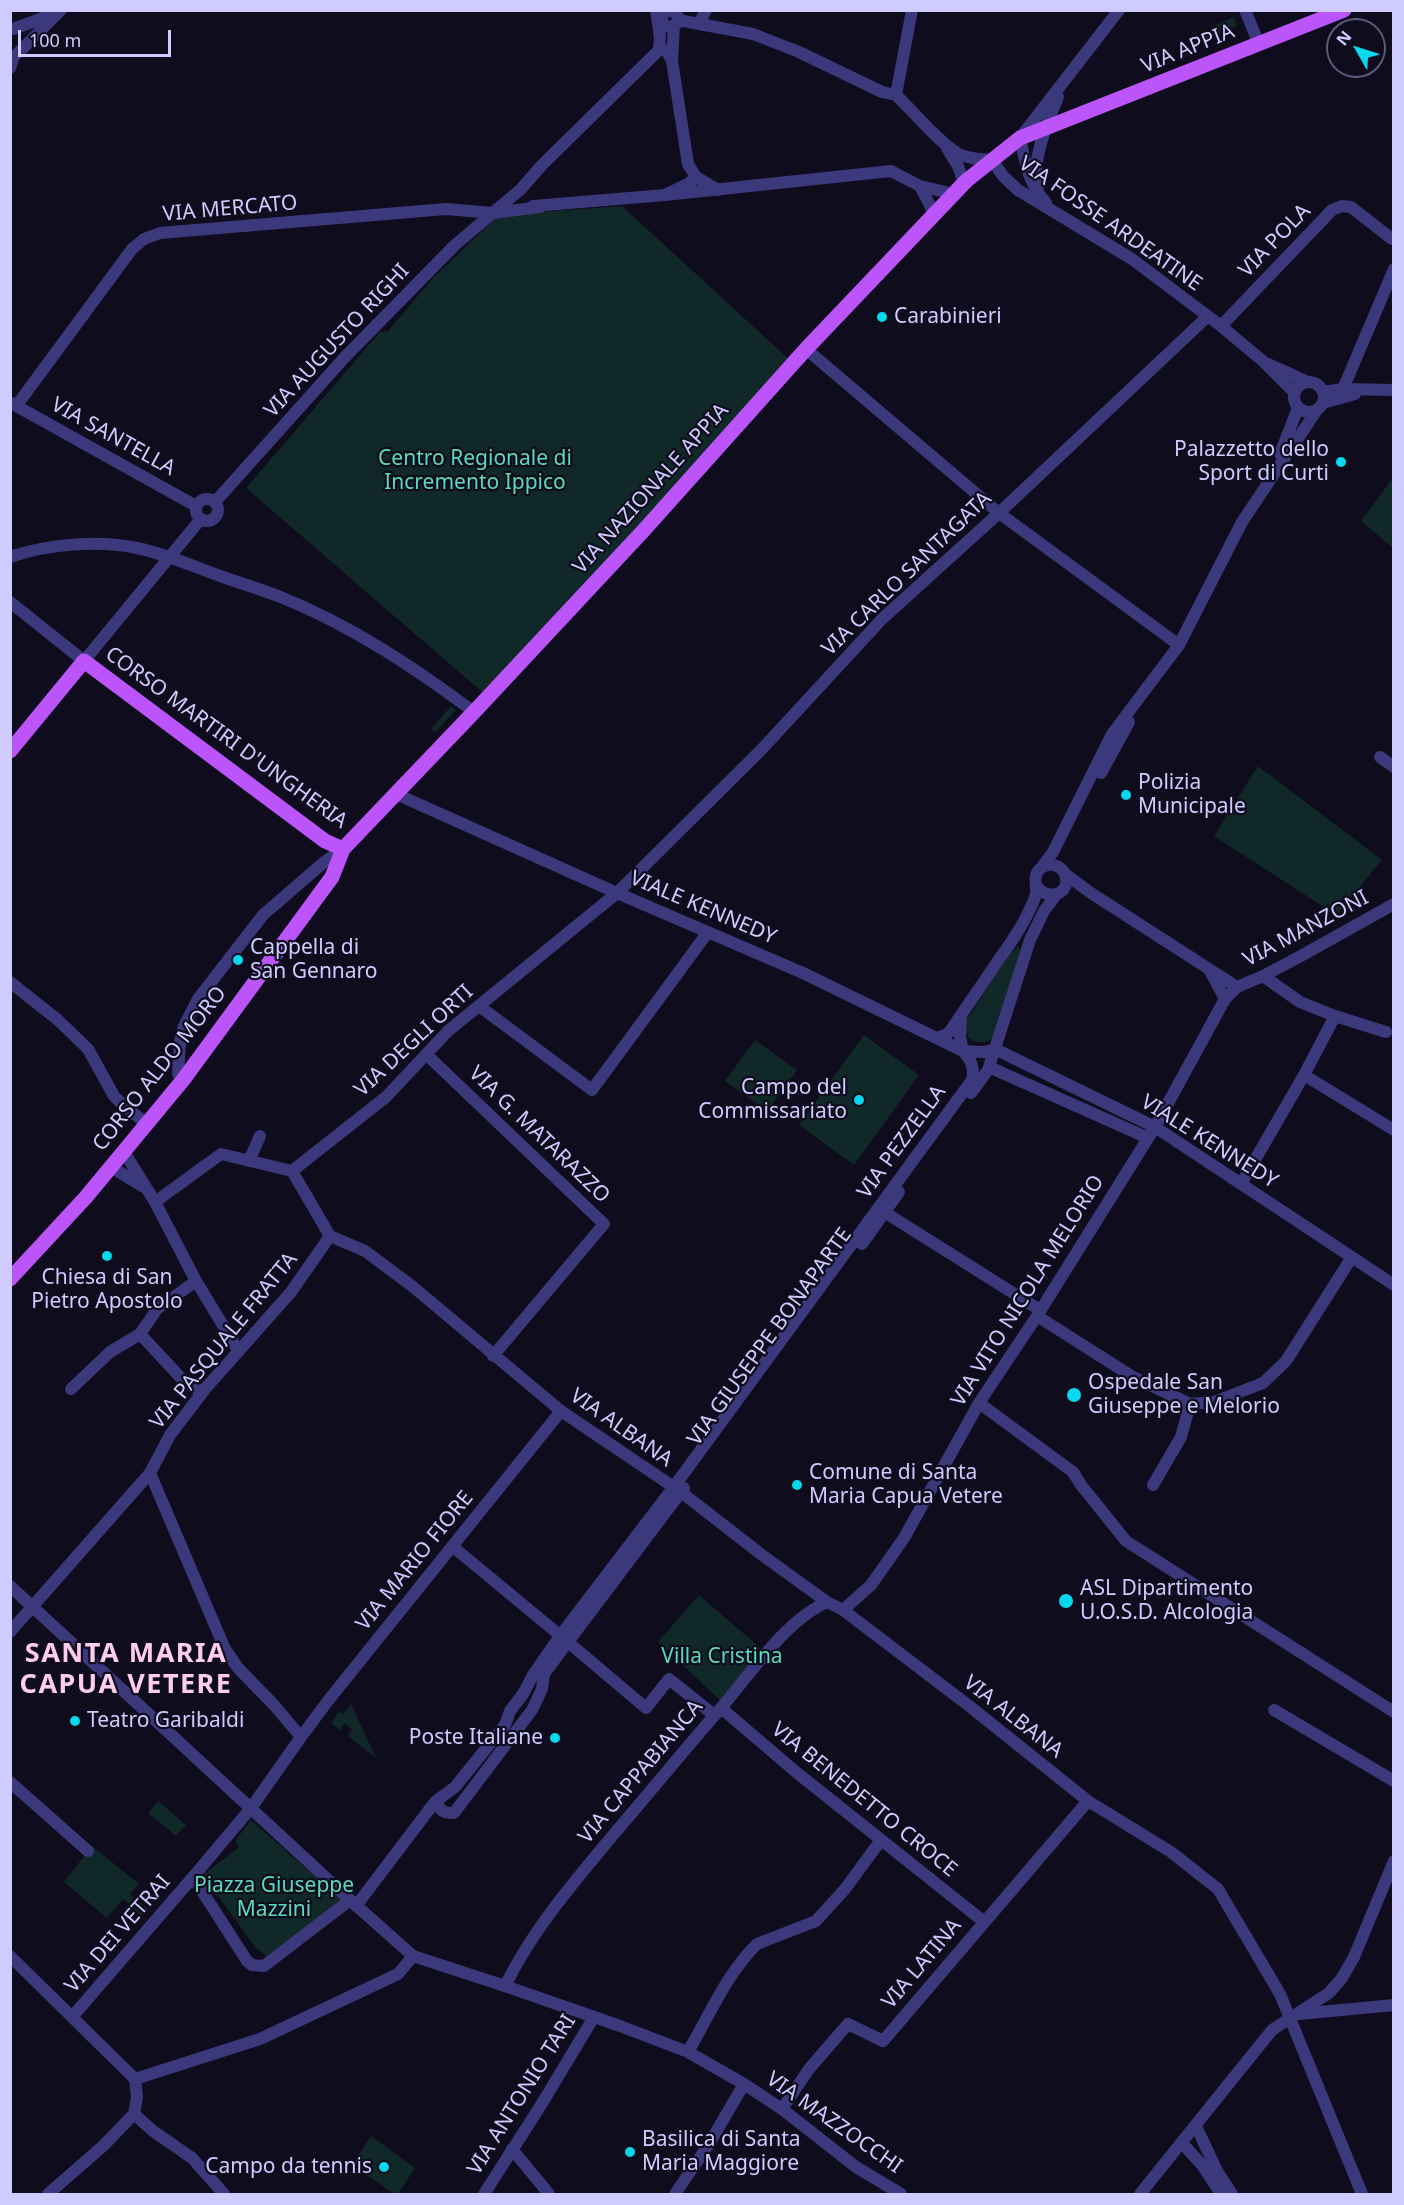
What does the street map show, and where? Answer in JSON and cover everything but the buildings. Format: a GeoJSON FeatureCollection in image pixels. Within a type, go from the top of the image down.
{"type":"FeatureCollection","features":[{"type":"Feature","properties":{"kind":"main road","name":"VIA APPIA"},"geometry":{"type":"LineString","coordinates":[[992,160],[1020,138],[1344,10]]}},
{"type":"Feature","properties":{"kind":"main road","name":"VIA NAZIONALE APPIA"},"geometry":{"type":"LineString","coordinates":[[343,849],[644,530],[806,349],[959,189],[992,160]]}},
{"type":"Feature","properties":{"kind":"main road"},"geometry":{"type":"LineString","coordinates":[[10,751],[84,661]]}},
{"type":"Feature","properties":{"kind":"main road","name":"CORSO MARTIRI D'UNGHERIA"},"geometry":{"type":"LineString","coordinates":[[84,661],[325,841],[343,849]]}},
{"type":"Feature","properties":{"kind":"main road","name":"CORSO ALDO MORO"},"geometry":{"type":"LineString","coordinates":[[10,1279],[86,1197],[183,1080],[332,877],[343,849]]}},
{"type":"Feature","properties":{"kind":"street"},"geometry":{"type":"LineString","coordinates":[[699,24],[706,10]]}},
{"type":"Feature","properties":{"kind":"street"},"geometry":{"type":"LineString","coordinates":[[896,94],[912,10]]}},
{"type":"Feature","properties":{"kind":"street"},"geometry":{"type":"LineString","coordinates":[[1050,209],[1035,190],[1027,174],[1020,138],[1119,10]]}},
{"type":"Feature","properties":{"kind":"street"},"geometry":{"type":"LineString","coordinates":[[1245,10],[1259,44]]}},
{"type":"Feature","properties":{"kind":"street"},"geometry":{"type":"LineString","coordinates":[[12,28],[60,11]]}},
{"type":"Feature","properties":{"kind":"street"},"geometry":{"type":"LineString","coordinates":[[14,55],[60,11]]}},
{"type":"Feature","properties":{"kind":"street"},"geometry":{"type":"LineString","coordinates":[[661,11],[663,22],[669,27],[676,23],[699,24],[753,34],[799,52],[882,92],[896,94],[945,144],[957,153],[970,158],[992,160]]}},
{"type":"Feature","properties":{"kind":"street"},"geometry":{"type":"LineString","coordinates":[[661,11],[659,50],[668,53],[672,61]]}},
{"type":"Feature","properties":{"kind":"street"},"geometry":{"type":"LineString","coordinates":[[676,23],[672,61],[688,164],[696,177],[718,190]]}},
{"type":"Feature","properties":{"kind":"street"},"geometry":{"type":"LineString","coordinates":[[10,68],[14,55],[22,44],[17,31],[12,28]]}},
{"type":"Feature","properties":{"kind":"street","name":"VIA AUGUSTO RIGHI"},"geometry":{"type":"LineString","coordinates":[[215,502],[345,357],[455,245],[521,189],[542,165],[659,50]]}},
{"type":"Feature","properties":{"kind":"street"},"geometry":{"type":"LineString","coordinates":[[1050,209],[1035,178],[1051,114],[1071,73]]}},
{"type":"Feature","properties":{"kind":"street"},"geometry":{"type":"LineString","coordinates":[[493,213],[891,171],[920,186],[959,189],[958,166],[945,144]]}},
{"type":"Feature","properties":{"kind":"street","name":"VIA FOSSE ARDEATINE"},"geometry":{"type":"LineString","coordinates":[[992,160],[1018,190],[1132,259],[1221,326],[1264,362],[1295,393]]}},
{"type":"Feature","properties":{"kind":"street"},"geometry":{"type":"LineString","coordinates":[[665,195],[688,184],[696,177]]}},
{"type":"Feature","properties":{"kind":"street"},"geometry":{"type":"LineString","coordinates":[[920,186],[935,215]]}},
{"type":"Feature","properties":{"kind":"street"},"geometry":{"type":"LineString","coordinates":[[521,189],[523,200],[533,207],[540,207]]}},
{"type":"Feature","properties":{"kind":"street","name":"VIA POLA"},"geometry":{"type":"LineString","coordinates":[[1221,326],[1332,210],[1342,206],[1351,207],[1392,239]]}},
{"type":"Feature","properties":{"kind":"street","name":"VIA MERCATO"},"geometry":{"type":"LineString","coordinates":[[14,404],[132,249],[144,239],[160,233],[446,209],[493,213]]}},
{"type":"Feature","properties":{"kind":"street"},"geometry":{"type":"LineString","coordinates":[[1343,390],[1394,269]]}},
{"type":"Feature","properties":{"kind":"street","name":"VIA CARLO SANTAGATA"},"geometry":{"type":"LineString","coordinates":[[617,893],[762,749],[882,619],[999,513],[1207,316]]}},
{"type":"Feature","properties":{"kind":"street"},"geometry":{"type":"LineString","coordinates":[[806,349],[999,513],[1179,645]]}},
{"type":"Feature","properties":{"kind":"street","name":"VIA FOSSE ARDEATINE"},"geometry":{"type":"LineString","coordinates":[[1264,362],[1308,382]]}},
{"type":"Feature","properties":{"kind":"street"},"geometry":{"type":"LineString","coordinates":[[1321,402],[1317,385],[1308,382],[1300,386],[1295,393],[1295,403],[1298,408],[1307,412],[1343,390],[1394,390]]}},
{"type":"Feature","properties":{"kind":"street"},"geometry":{"type":"LineString","coordinates":[[936,1038],[946,1035],[1017,932],[1036,895],[1036,875],[1053,852],[1112,734],[1179,645],[1242,522],[1269,479],[1321,402],[1365,390]]}},
{"type":"Feature","properties":{"kind":"street","name":"VIA SANTELLA"},"geometry":{"type":"LineString","coordinates":[[14,404],[196,506]]}},
{"type":"Feature","properties":{"kind":"street"},"geometry":{"type":"LineString","coordinates":[[1269,479],[1298,408]]}},
{"type":"Feature","properties":{"kind":"street"},"geometry":{"type":"LineString","coordinates":[[204,499],[215,502],[218,512],[215,519],[208,522],[200,520],[196,514],[196,506],[204,499]]}},
{"type":"Feature","properties":{"kind":"street"},"geometry":{"type":"LineString","coordinates":[[10,602],[84,661],[200,520]]}},
{"type":"Feature","properties":{"kind":"street"},"geometry":{"type":"LineString","coordinates":[[10,558],[47,549],[95,545],[136,548],[169,557],[284,598],[402,660],[474,712]]}},
{"type":"Feature","properties":{"kind":"street"},"geometry":{"type":"LineString","coordinates":[[1159,671],[1126,725],[1060,855],[1066,883],[1044,911],[1030,940],[988,1066],[881,1210],[1132,1377],[1190,1404],[1214,1402],[1263,1383],[1286,1361],[1352,1257]]}},
{"type":"Feature","properties":{"kind":"street"},"geometry":{"type":"LineString","coordinates":[[1380,757],[1394,767]]}},
{"type":"Feature","properties":{"kind":"street","name":"VIALE KENNEDY"},"geometry":{"type":"LineString","coordinates":[[396,794],[803,973],[963,1051]]}},
{"type":"Feature","properties":{"kind":"street"},"geometry":{"type":"LineString","coordinates":[[183,1080],[178,1074],[180,1042],[184,1026],[198,999],[263,915],[322,863],[343,849]]}},
{"type":"Feature","properties":{"kind":"street"},"geometry":{"type":"LineString","coordinates":[[1042,867],[1052,865],[1063,871],[1091,893],[1238,987]]}},
{"type":"Feature","properties":{"kind":"street"},"geometry":{"type":"LineString","coordinates":[[1036,885],[1042,893],[1052,896],[1058,893],[1091,893]]}},
{"type":"Feature","properties":{"kind":"street","name":"VIA DEGLI ORTI"},"geometry":{"type":"LineString","coordinates":[[292,1171],[386,1097],[448,1031],[617,893]]}},
{"type":"Feature","properties":{"kind":"street","name":"VIA MANZONI"},"geometry":{"type":"LineString","coordinates":[[1238,987],[1263,976],[1392,906]]}},
{"type":"Feature","properties":{"kind":"street"},"geometry":{"type":"LineString","coordinates":[[479,1006],[592,1090],[708,932]]}},
{"type":"Feature","properties":{"kind":"street"},"geometry":{"type":"LineString","coordinates":[[1017,932],[1025,934],[1030,940]]}},
{"type":"Feature","properties":{"kind":"street"},"geometry":{"type":"LineString","coordinates":[[1209,970],[1225,999]]}},
{"type":"Feature","properties":{"kind":"street"},"geometry":{"type":"LineString","coordinates":[[1263,976],[1300,1002],[1386,1032]]}},
{"type":"Feature","properties":{"kind":"street"},"geometry":{"type":"LineString","coordinates":[[10,982],[88,1049],[114,1096],[147,1124]]}},
{"type":"Feature","properties":{"kind":"street","name":"VIA VITO NICOLA MELORIO"},"geometry":{"type":"LineString","coordinates":[[843,1610],[872,1585],[904,1538],[979,1403],[1039,1313],[1148,1138],[1225,999],[1238,987]]}},
{"type":"Feature","properties":{"kind":"street"},"geometry":{"type":"LineString","coordinates":[[961,1015],[959,1025],[963,1051],[979,1053],[995,1049]]}},
{"type":"Feature","properties":{"kind":"street"},"geometry":{"type":"LineString","coordinates":[[1241,1184],[1335,1016]]}},
{"type":"Feature","properties":{"kind":"street","name":"VIALE KENNEDY"},"geometry":{"type":"LineString","coordinates":[[995,1049],[1155,1126],[1394,1285]]}},
{"type":"Feature","properties":{"kind":"street","name":"VIA PEZZELLA"},"geometry":{"type":"LineString","coordinates":[[677,1490],[881,1210],[972,1080],[972,1065],[963,1051]]}},
{"type":"Feature","properties":{"kind":"street","name":"VIA G. MATARAZZO"},"geometry":{"type":"LineString","coordinates":[[427,1055],[604,1224],[494,1356]]}},
{"type":"Feature","properties":{"kind":"street"},"geometry":{"type":"LineString","coordinates":[[988,1066],[1148,1138]]}},
{"type":"Feature","properties":{"kind":"street"},"geometry":{"type":"LineString","coordinates":[[1304,1074],[1394,1130]]}},
{"type":"Feature","properties":{"kind":"street"},"geometry":{"type":"LineString","coordinates":[[249,1161],[260,1136]]}},
{"type":"Feature","properties":{"kind":"street"},"geometry":{"type":"LineString","coordinates":[[124,1152],[155,1202],[196,1281],[238,1350]]}},
{"type":"Feature","properties":{"kind":"street"},"geometry":{"type":"LineString","coordinates":[[155,1202],[221,1154],[292,1171],[330,1236]]}},
{"type":"Feature","properties":{"kind":"street"},"geometry":{"type":"LineString","coordinates":[[111,1167],[145,1188]]}},
{"type":"Feature","properties":{"kind":"street","name":"VIA ALBANA"},"geometry":{"type":"LineString","coordinates":[[330,1236],[365,1251],[375,1258],[412,1286],[561,1411],[677,1490],[827,1602],[843,1610],[1088,1801],[1171,1852],[1218,1889],[1295,2016],[1362,2194]]}},
{"type":"Feature","properties":{"kind":"street","name":"VIA PASQUALE FRATTA"},"geometry":{"type":"LineString","coordinates":[[10,1632],[150,1473],[170,1435],[238,1350],[283,1302],[330,1236]]}},
{"type":"Feature","properties":{"kind":"street"},"geometry":{"type":"LineString","coordinates":[[71,1389],[110,1352],[140,1334],[157,1309],[196,1281]]}},
{"type":"Feature","properties":{"kind":"street"},"geometry":{"type":"LineString","coordinates":[[140,1334],[181,1378],[202,1393]]}},
{"type":"Feature","properties":{"kind":"street"},"geometry":{"type":"LineString","coordinates":[[979,1403],[1073,1472],[1126,1541],[1394,1712]]}},
{"type":"Feature","properties":{"kind":"street"},"geometry":{"type":"LineString","coordinates":[[1153,1485],[1181,1437],[1190,1404]]}},
{"type":"Feature","properties":{"kind":"street","name":"VIA MARIO FIORE"},"geometry":{"type":"LineString","coordinates":[[251,1808],[301,1737],[561,1411]]}},
{"type":"Feature","properties":{"kind":"street"},"geometry":{"type":"LineString","coordinates":[[150,1473],[225,1649],[238,1668],[301,1737]]}},
{"type":"Feature","properties":{"kind":"street"},"geometry":{"type":"LineString","coordinates":[[436,1801],[439,1809],[445,1813],[454,1813],[532,1710],[538,1698],[544,1674],[677,1490]]}},
{"type":"Feature","properties":{"kind":"street"},"geometry":{"type":"LineString","coordinates":[[452,1546],[567,1642]]}},
{"type":"Feature","properties":{"kind":"street"},"geometry":{"type":"LineString","coordinates":[[10,1586],[413,1956],[398,1974],[260,2039],[135,2079]]}},
{"type":"Feature","properties":{"kind":"street","name":"VIA CAPPABIANCA"},"geometry":{"type":"LineString","coordinates":[[505,1986],[519,1958],[551,1910],[768,1651],[811,1609],[827,1602]]}},
{"type":"Feature","properties":{"kind":"street"},"geometry":{"type":"LineString","coordinates":[[251,1808],[193,1877],[247,1961],[252,1965],[264,1966],[353,1903],[436,1801],[455,1787],[505,1725],[510,1711],[533,1675],[567,1642]]}},
{"type":"Feature","properties":{"kind":"street","name":"VIA BENEDETTO CROCE"},"geometry":{"type":"LineString","coordinates":[[567,1642],[646,1708],[669,1679],[718,1712],[796,1772],[983,1921]]}},
{"type":"Feature","properties":{"kind":"street"},"geometry":{"type":"LineString","coordinates":[[524,1691],[531,1697],[538,1698]]}},
{"type":"Feature","properties":{"kind":"street"},"geometry":{"type":"LineString","coordinates":[[1274,1710],[1394,1781]]}},
{"type":"Feature","properties":{"kind":"street"},"geometry":{"type":"LineString","coordinates":[[10,1782],[88,1851]]}},
{"type":"Feature","properties":{"kind":"street","name":"VIA LATINA"},"geometry":{"type":"LineString","coordinates":[[782,2109],[809,2069],[848,2024],[883,2041],[983,1921],[1088,1801]]}},
{"type":"Feature","properties":{"kind":"street"},"geometry":{"type":"LineString","coordinates":[[688,2052],[728,1982],[750,1950],[757,1944],[816,1921],[845,1889],[881,1840]]}},
{"type":"Feature","properties":{"kind":"street"},"geometry":{"type":"LineString","coordinates":[[1140,2194],[1262,2042],[1279,2025],[1329,1993],[1341,1978],[1354,1957],[1394,1862]]}},
{"type":"Feature","properties":{"kind":"street","name":"VIA DEI VETRAI"},"geometry":{"type":"LineString","coordinates":[[72,2017],[193,1877]]}},
{"type":"Feature","properties":{"kind":"street"},"geometry":{"type":"LineString","coordinates":[[10,1956],[135,2079],[137,2097],[134,2114],[103,2146],[48,2194]]}},
{"type":"Feature","properties":{"kind":"street","name":"VIA MAZZOCCHI"},"geometry":{"type":"LineString","coordinates":[[413,1956],[594,2017],[688,2052],[782,2109],[856,2168],[901,2194]]}},
{"type":"Feature","properties":{"kind":"street"},"geometry":{"type":"LineString","coordinates":[[1295,2016],[1394,2005]]}},
{"type":"Feature","properties":{"kind":"street","name":"VIA ANTONIO TARI"},"geometry":{"type":"LineString","coordinates":[[484,2194],[594,2017]]}},
{"type":"Feature","properties":{"kind":"street"},"geometry":{"type":"LineString","coordinates":[[675,2194],[709,2144],[744,2084]]}},
{"type":"Feature","properties":{"kind":"street"},"geometry":{"type":"LineString","coordinates":[[134,2114],[153,2131],[192,2158],[224,2194]]}},
{"type":"Feature","properties":{"kind":"street"},"geometry":{"type":"LineString","coordinates":[[1196,2126],[1217,2171],[1232,2194]]}},
{"type":"Feature","properties":{"kind":"street"},"geometry":{"type":"LineString","coordinates":[[1182,2143],[1202,2165],[1221,2194]]}},
{"type":"Feature","properties":{"kind":"street"},"geometry":{"type":"LineString","coordinates":[[512,2149],[549,2194]]}},
{"type":"Feature","properties":{"kind":"green space"},"geometry":{"type":"Polygon","coordinates":[[[1234,17],[1237,26],[1214,36],[1210,27],[1234,17]]]}},
{"type":"Feature","properties":{"kind":"green space","name":"Centro Regionale di Incremento Ippico"},"geometry":{"type":"Polygon","coordinates":[[[622,206],[793,363],[488,697],[246,488],[380,332],[388,331],[433,278],[499,215],[622,206]]]}},
{"type":"Feature","properties":{"kind":"green space"},"geometry":{"type":"Polygon","coordinates":[[[1393,478],[1393,548],[1361,521],[1393,478]]]}},
{"type":"Feature","properties":{"kind":"green space"},"geometry":{"type":"Polygon","coordinates":[[[451,706],[456,710],[435,732],[431,729],[451,706]]]}},
{"type":"Feature","properties":{"kind":"green space"},"geometry":{"type":"Polygon","coordinates":[[[1258,766],[1382,860],[1336,915],[1214,836],[1258,766]]]}},
{"type":"Feature","properties":{"kind":"green space"},"geometry":{"type":"Polygon","coordinates":[[[1018,946],[1021,949],[993,1038],[982,1042],[974,1041],[966,1032],[966,1021],[1008,956],[1018,946]]]}},
{"type":"Feature","properties":{"kind":"green space","name":"Campo del Commissariato"},"geometry":{"type":"Polygon","coordinates":[[[864,1035],[919,1075],[854,1165],[799,1125],[864,1035]]]}},
{"type":"Feature","properties":{"kind":"green space"},"geometry":{"type":"Polygon","coordinates":[[[755,1040],[797,1070],[767,1111],[725,1081],[755,1040]]]}},
{"type":"Feature","properties":{"kind":"green space","name":"Villa Cristina"},"geometry":{"type":"Polygon","coordinates":[[[699,1595],[766,1653],[724,1704],[658,1642],[699,1595]]]}},
{"type":"Feature","properties":{"kind":"green space"},"geometry":{"type":"Polygon","coordinates":[[[351,1704],[376,1758],[348,1736],[352,1729],[345,1723],[340,1730],[331,1723],[339,1712],[343,1714],[351,1704]]]}},
{"type":"Feature","properties":{"kind":"green space"},"geometry":{"type":"Polygon","coordinates":[[[158,1801],[186,1825],[176,1836],[148,1813],[158,1801]]]}},
{"type":"Feature","properties":{"kind":"green space","name":"Piazza Giuseppe Mazzini"},"geometry":{"type":"Polygon","coordinates":[[[251,1820],[341,1899],[269,1958],[255,1947],[203,1875],[239,1847],[235,1841],[251,1820]]]}},
{"type":"Feature","properties":{"kind":"green space"},"geometry":{"type":"Polygon","coordinates":[[[92,1846],[139,1884],[130,1894],[148,1909],[142,1916],[123,1899],[107,1918],[64,1882],[92,1846]]]}},
{"type":"Feature","properties":{"kind":"green space","name":"Campo da tennis"},"geometry":{"type":"Polygon","coordinates":[[[371,2136],[415,2168],[398,2194],[394,2194],[352,2165],[371,2136]]]}},
{"type":"Feature","properties":{"kind":"place","name":"Carabinieri"},"geometry":{"type":"Point","coordinates":[882,317]}},
{"type":"Feature","properties":{"kind":"place","name":"Palazzetto dello Sport di Curti"},"geometry":{"type":"Point","coordinates":[1341,462]}},
{"type":"Feature","properties":{"kind":"place","name":"Polizia Municipale"},"geometry":{"type":"Point","coordinates":[1126,795]}},
{"type":"Feature","properties":{"kind":"place","name":"Cappella di San Gennaro"},"geometry":{"type":"Point","coordinates":[238,960]}},
{"type":"Feature","properties":{"kind":"place","name":"Campo del Commissariato"},"geometry":{"type":"Point","coordinates":[859,1100]}},
{"type":"Feature","properties":{"kind":"place","name":"Chiesa di San Pietro Apostolo"},"geometry":{"type":"Point","coordinates":[107,1256]}},
{"type":"Feature","properties":{"kind":"place","name":"Ospedale San Giuseppe e Melorio"},"geometry":{"type":"Point","coordinates":[1074,1395]}},
{"type":"Feature","properties":{"kind":"place","name":"Comune di Santa Maria Capua Vetere"},"geometry":{"type":"Point","coordinates":[797,1485]}},
{"type":"Feature","properties":{"kind":"place","name":"ASL Dipartimento U.O.S.D. Alcologia"},"geometry":{"type":"Point","coordinates":[1066,1601]}},
{"type":"Feature","properties":{"kind":"place","name":"Teatro Garibaldi"},"geometry":{"type":"Point","coordinates":[75,1721]}},
{"type":"Feature","properties":{"kind":"place","name":"Poste Italiane"},"geometry":{"type":"Point","coordinates":[555,1738]}},
{"type":"Feature","properties":{"kind":"place","name":"Basilica di Santa Maria Maggiore"},"geometry":{"type":"Point","coordinates":[630,2152]}},
{"type":"Feature","properties":{"kind":"place","name":"Campo da tennis"},"geometry":{"type":"Point","coordinates":[384,2167]}},
{"type":"Feature","properties":{"kind":"district","name":"SANTA MARIA CAPUA VETERE"},"geometry":{"type":"Point","coordinates":[126,1670]}}]}
